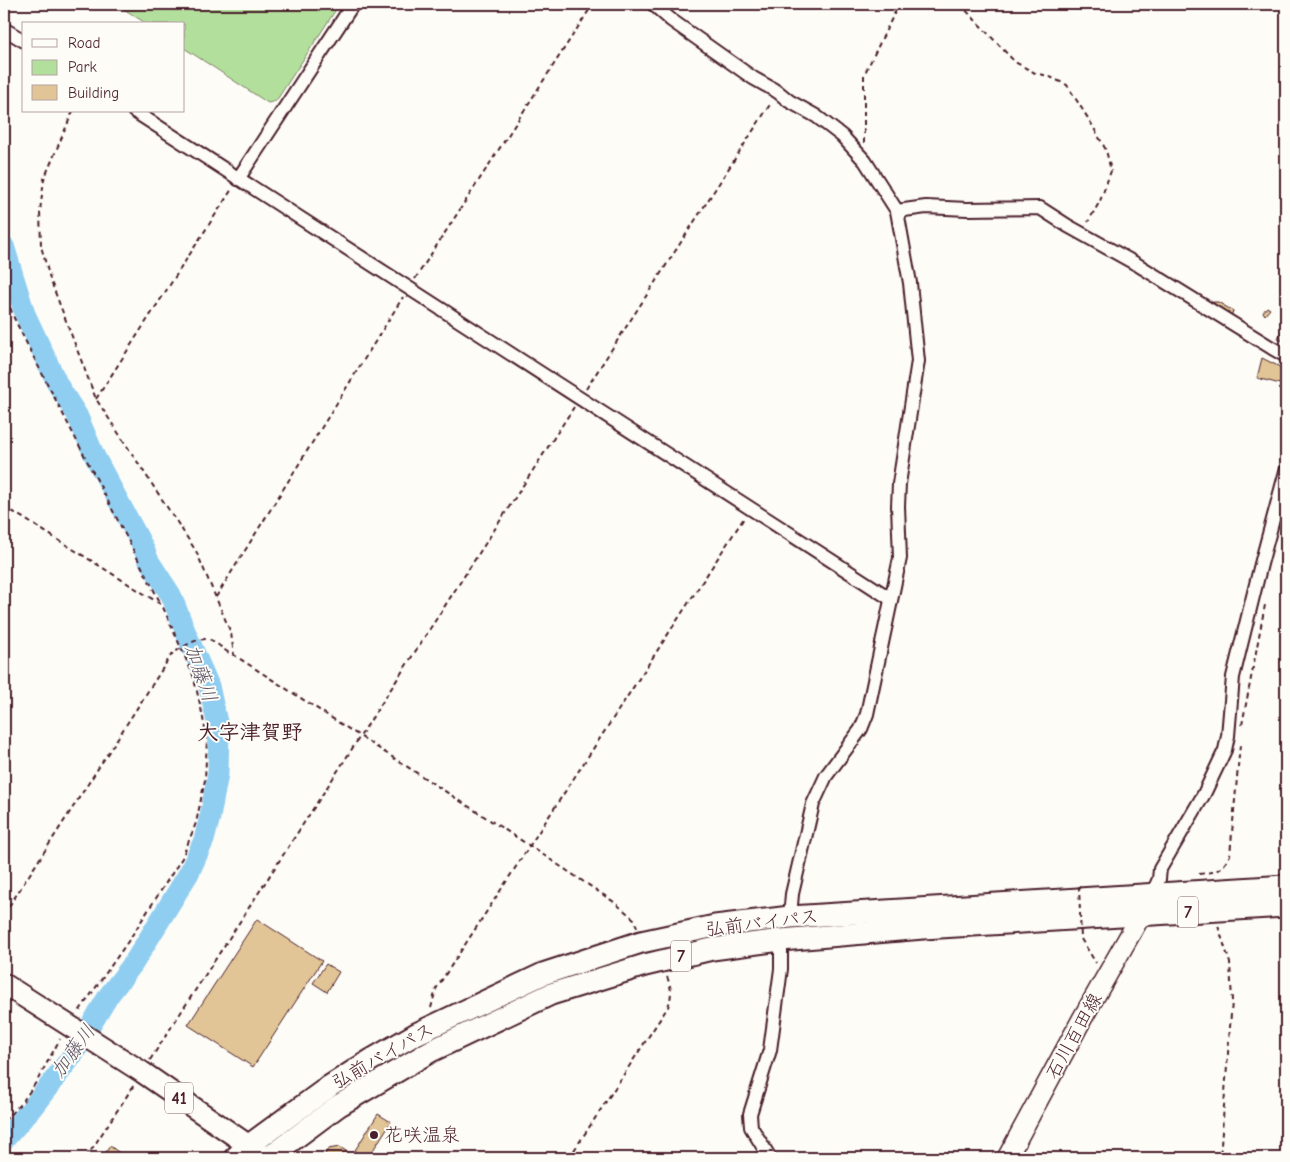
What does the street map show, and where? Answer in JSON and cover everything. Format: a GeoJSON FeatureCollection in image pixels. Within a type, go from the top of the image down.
{"type":"FeatureCollection","features":[{"type":"Feature","properties":{"kind":"highway","name":"弘前バイパス"},"geometry":{"type":"LineString","coordinates":[[267,1158],[338,1106],[431,1051],[551,994],[660,961],[712,949],[781,940],[923,928],[1212,911],[1234,899],[1286,886]]}},
{"type":"Feature","properties":{"kind":"highway","name":"弘前バイパス"},"geometry":{"type":"LineString","coordinates":[[242,1152],[330,1086],[416,1034],[542,974],[641,942],[715,926],[790,917],[1152,895],[1234,899],[1286,906]]}},
{"type":"Feature","properties":{"kind":"main road","name":"石川百田線"},"geometry":{"type":"LineString","coordinates":[[1007,1158],[1152,895]]}},
{"type":"Feature","properties":{"kind":"main road","name":"41"},"geometry":{"type":"LineString","coordinates":[[4,984],[142,1072],[242,1152],[267,1158]]}},
{"type":"Feature","properties":{"kind":"street"},"geometry":{"type":"LineString","coordinates":[[238,179],[353,4]]}},
{"type":"Feature","properties":{"kind":"street"},"geometry":{"type":"LineString","coordinates":[[653,4],[671,20],[753,78],[778,92],[789,102],[816,116],[842,136],[865,161],[897,211],[910,283],[918,361],[899,484],[900,558],[867,714],[860,729],[826,776],[813,804],[792,894],[790,917]]}},
{"type":"Feature","properties":{"kind":"street"},"geometry":{"type":"LineString","coordinates":[[4,29],[22,40]]}},
{"type":"Feature","properties":{"kind":"street"},"geometry":{"type":"LineString","coordinates":[[136,112],[891,599]]}},
{"type":"Feature","properties":{"kind":"street"},"geometry":{"type":"LineString","coordinates":[[897,211],[926,207],[967,209],[1040,208],[1286,356]]}},
{"type":"Feature","properties":{"kind":"street"},"geometry":{"type":"LineString","coordinates":[[1152,895],[1159,879],[1160,869],[1204,794],[1225,750],[1233,677],[1286,471]]}},
{"type":"Feature","properties":{"kind":"street"},"geometry":{"type":"LineString","coordinates":[[770,1158],[751,1127],[750,1114],[770,1050],[781,969],[781,940]]}},
{"type":"Feature","properties":{"kind":"path"},"geometry":{"type":"LineString","coordinates":[[216,597],[408,288],[593,4]]}},
{"type":"Feature","properties":{"kind":"path"},"geometry":{"type":"LineString","coordinates":[[865,161],[864,75],[899,4]]}},
{"type":"Feature","properties":{"kind":"path"},"geometry":{"type":"LineString","coordinates":[[960,4],[1015,62],[1035,73],[1048,76],[1067,85],[1106,150],[1111,172],[1100,201],[1082,233]]}},
{"type":"Feature","properties":{"kind":"path"},"geometry":{"type":"LineString","coordinates":[[86,1158],[778,92]]}},
{"type":"Feature","properties":{"kind":"path"},"geometry":{"type":"LineString","coordinates":[[73,112],[44,178],[40,210],[41,246],[50,279],[96,399],[196,551],[231,633],[234,655]]}},
{"type":"Feature","properties":{"kind":"path"},"geometry":{"type":"LineString","coordinates":[[96,399],[238,179]]}},
{"type":"Feature","properties":{"kind":"path"},"geometry":{"type":"LineString","coordinates":[[4,292],[14,318],[36,363],[162,605],[193,675],[202,708],[207,739],[205,780],[196,823],[182,858],[129,940],[78,1031],[37,1080],[23,1101],[4,1121]]}},
{"type":"Feature","properties":{"kind":"path"},"geometry":{"type":"LineString","coordinates":[[4,506],[162,605]]}},
{"type":"Feature","properties":{"kind":"path"},"geometry":{"type":"LineString","coordinates":[[439,1023],[430,1007],[436,988],[750,508]]}},
{"type":"Feature","properties":{"kind":"path"},"geometry":{"type":"LineString","coordinates":[[4,914],[172,654],[202,638],[212,640],[226,652],[234,655],[360,736],[614,902],[634,920],[641,942]]}},
{"type":"Feature","properties":{"kind":"path"},"geometry":{"type":"LineString","coordinates":[[1079,886],[1081,939],[1096,964]]}},
{"type":"Feature","properties":{"kind":"path"},"geometry":{"type":"LineString","coordinates":[[1212,911],[1230,963],[1232,1001],[1220,1158]]}},
{"type":"Feature","properties":{"kind":"path"},"geometry":{"type":"LineString","coordinates":[[569,1158],[668,1006],[672,987],[660,961]]}},
{"type":"Feature","properties":{"kind":"green space"},"geometry":{"type":"Polygon","coordinates":[[[116,4],[239,4],[253,6],[262,4],[346,4],[342,11],[337,8],[276,101],[268,103],[185,49],[185,22],[144,22],[116,4]]]}},
{"type":"Feature","properties":{"kind":"building"},"geometry":{"type":"Polygon","coordinates":[[[1213,302],[1218,302],[1233,311],[1230,319],[1213,305],[1213,302]]]}},
{"type":"Feature","properties":{"kind":"building"},"geometry":{"type":"Polygon","coordinates":[[[1267,307],[1270,309],[1265,315],[1263,312],[1267,307]]]}},
{"type":"Feature","properties":{"kind":"building"},"geometry":{"type":"Polygon","coordinates":[[[1283,329],[1286,331],[1286,343],[1278,338],[1283,329]]]}},
{"type":"Feature","properties":{"kind":"building"},"geometry":{"type":"Polygon","coordinates":[[[1262,358],[1286,370],[1285,391],[1278,389],[1284,385],[1257,378],[1262,358]]]}},
{"type":"Feature","properties":{"kind":"building"},"geometry":{"type":"Polygon","coordinates":[[[257,919],[322,961],[253,1067],[188,1025],[257,919]]]}},
{"type":"Feature","properties":{"kind":"building"},"geometry":{"type":"Polygon","coordinates":[[[326,964],[339,972],[327,992],[313,983],[326,964]]]}},
{"type":"Feature","properties":{"kind":"building","name":"花咲温泉"},"geometry":{"type":"Polygon","coordinates":[[[378,1114],[391,1122],[368,1158],[323,1158],[328,1149],[340,1147],[352,1155],[378,1114]]]}},
{"type":"Feature","properties":{"kind":"building"},"geometry":{"type":"Polygon","coordinates":[[[110,1146],[125,1157],[125,1158],[102,1158],[110,1146]]]}},
{"type":"Feature","properties":{"kind":"waterway","name":"加藤川"},"geometry":{"type":"LineString","coordinates":[[4,246],[25,314],[58,385],[77,415],[95,457],[149,561],[171,595],[209,686],[219,731],[218,774],[210,817],[204,840],[189,873],[133,964],[109,995],[73,1055],[32,1108],[4,1140]]}},
{"type":"Feature","properties":{"kind":"place","name":"花咲温泉"},"geometry":{"type":"Point","coordinates":[374,1135]}},
{"type":"Feature","properties":{"kind":"district","name":"大字津賀野"},"geometry":{"type":"Point","coordinates":[250,732]}}]}
